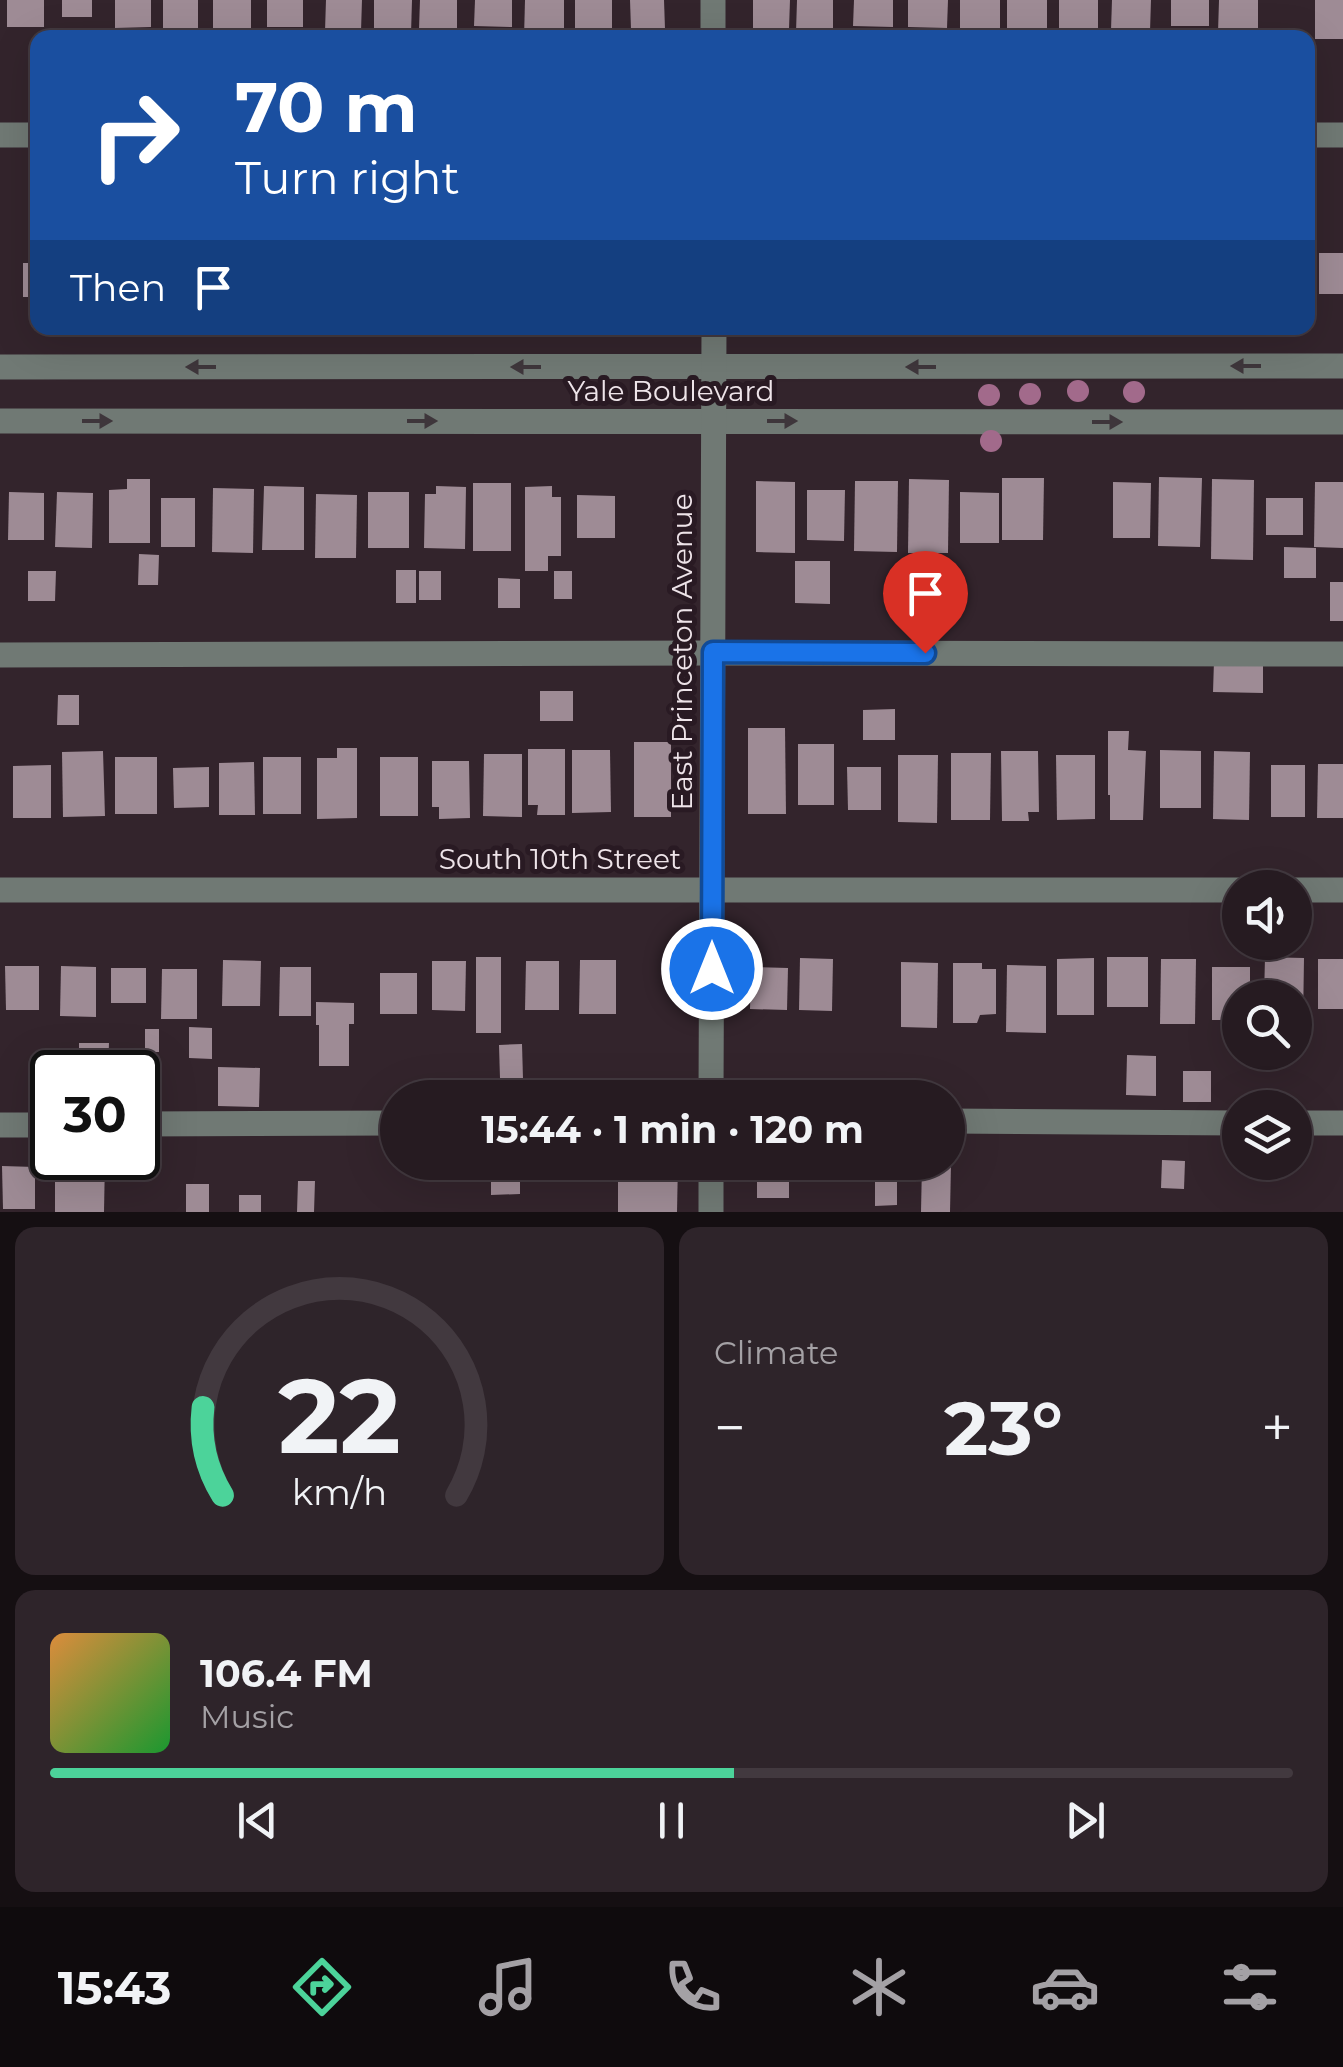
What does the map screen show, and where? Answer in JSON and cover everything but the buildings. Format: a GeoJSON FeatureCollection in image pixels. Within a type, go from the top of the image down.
{"type":"FeatureCollection","features":[{"type":"Feature","properties":{"kind":"street"},"geometry":{"type":"LineString","coordinates":[[713,0],[713,30]]}},
{"type":"Feature","properties":{"kind":"street"},"geometry":{"type":"LineString","coordinates":[[0,136],[30,136]]}},
{"type":"Feature","properties":{"kind":"street"},"geometry":{"type":"LineString","coordinates":[[1315,136],[1343,136]]}},
{"type":"Feature","properties":{"kind":"street","name":"East Princeton Avenue"},"geometry":{"type":"LineString","coordinates":[[711,1080],[714,335]]}},
{"type":"Feature","properties":{"kind":"street","name":"Yale Boulevard"},"geometry":{"type":"LineString","coordinates":[[0,367],[1343,366]]}},
{"type":"Feature","properties":{"kind":"street","name":"Yale Boulevard"},"geometry":{"type":"LineString","coordinates":[[0,421],[1343,422]]}},
{"type":"Feature","properties":{"kind":"street"},"geometry":{"type":"LineString","coordinates":[[0,655],[1343,654]]}},
{"type":"Feature","properties":{"kind":"street","name":"South 10th Street"},"geometry":{"type":"LineString","coordinates":[[0,890],[1222,890]]}},
{"type":"Feature","properties":{"kind":"street"},"geometry":{"type":"LineString","coordinates":[[1312,890],[1343,890]]}},
{"type":"Feature","properties":{"kind":"street"},"geometry":{"type":"LineString","coordinates":[[965,1121],[1222,1122]]}},
{"type":"Feature","properties":{"kind":"street"},"geometry":{"type":"LineString","coordinates":[[160,1124],[380,1122]]}},
{"type":"Feature","properties":{"kind":"street"},"geometry":{"type":"LineString","coordinates":[[1312,1123],[1343,1123]]}},
{"type":"Feature","properties":{"kind":"street"},"geometry":{"type":"LineString","coordinates":[[0,1125],[30,1125]]}},
{"type":"Feature","properties":{"kind":"street"},"geometry":{"type":"LineString","coordinates":[[711,1180],[711,1212]]}},
{"type":"Feature","properties":{"kind":"route"},"geometry":{"type":"LineString","coordinates":[[712,969],[713,652],[925,653]]}}]}
